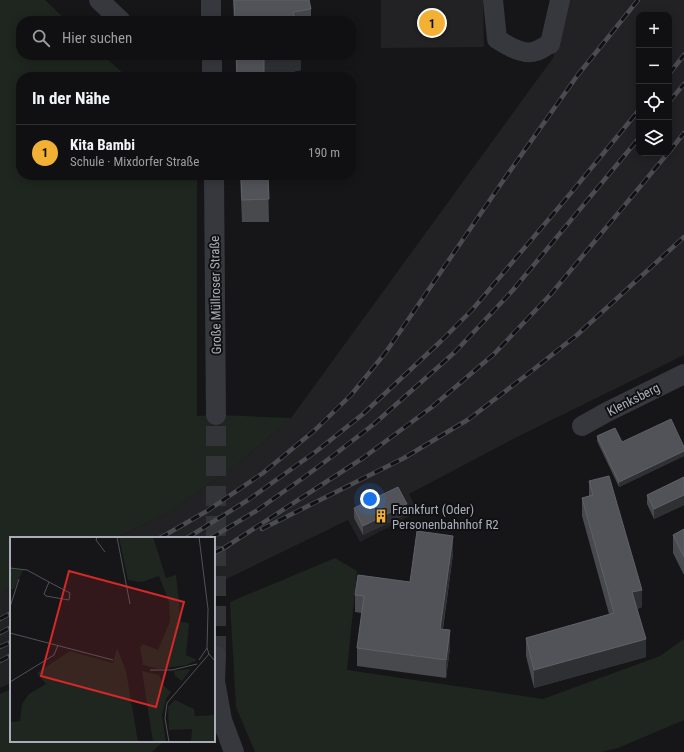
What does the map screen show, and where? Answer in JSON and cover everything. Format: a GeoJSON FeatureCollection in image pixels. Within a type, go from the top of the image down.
{"type":"FeatureCollection","features":[{"type":"Feature","properties":{"kind":"street"},"geometry":{"type":"LineString","coordinates":[[99,0],[116,16]]}},
{"type":"Feature","properties":{"kind":"street"},"geometry":{"type":"LineString","coordinates":[[211,0],[211,16]]}},
{"type":"Feature","properties":{"kind":"street"},"geometry":{"type":"LineString","coordinates":[[493,0],[497,39],[506,45],[522,51],[534,52],[550,44],[560,0]]}},
{"type":"Feature","properties":{"kind":"street"},"geometry":{"type":"LineString","coordinates":[[212,60],[212,72]]}},
{"type":"Feature","properties":{"kind":"street","name":"Große Müllroser Straße"},"geometry":{"type":"LineString","coordinates":[[214,180],[216,415]]}},
{"type":"Feature","properties":{"kind":"street","name":"Klenksberg"},"geometry":{"type":"LineString","coordinates":[[582,426],[684,374]]}},
{"type":"Feature","properties":{"kind":"street"},"geometry":{"type":"LineString","coordinates":[[216,656],[215,681],[222,720],[234,752]]}},
{"type":"Feature","properties":{"kind":"shaded area"},"geometry":{"type":"Polygon","coordinates":[[[0,0],[45,0],[62,16],[16,16],[16,60],[108,60],[122,72],[16,72],[16,180],[197,180],[197,416],[216,415],[291,418],[239,463],[170,512],[118,537],[10,537],[10,588],[0,593],[0,0]]]}},
{"type":"Feature","properties":{"kind":"shaded area"},"geometry":{"type":"Polygon","coordinates":[[[381,0],[483,0],[484,47],[381,48],[381,0]]]}},
{"type":"Feature","properties":{"kind":"shaded area"},"geometry":{"type":"Polygon","coordinates":[[[567,0],[684,0],[684,355],[517,437],[409,494],[418,512],[360,542],[348,520],[215,585],[215,537],[118,537],[170,512],[239,463],[291,418],[553,58],[567,0]]]}},
{"type":"Feature","properties":{"kind":"shaded area"},"geometry":{"type":"Polygon","coordinates":[[[335,558],[357,571],[347,670],[543,699],[660,656],[684,639],[684,720],[618,748],[601,752],[255,752],[236,707],[230,602],[335,558]]]}},
{"type":"Feature","properties":{"kind":"shaded area"},"geometry":{"type":"Polygon","coordinates":[[[10,588],[10,683],[0,688],[0,593],[10,588]]]}},
{"type":"Feature","properties":{"kind":"shaded area"},"geometry":{"type":"Polygon","coordinates":[[[10,689],[10,742],[163,742],[152,752],[0,752],[0,694],[10,689]]]}},
{"type":"Feature","properties":{"kind":"building"},"geometry":{"type":"Polygon","coordinates":[[[234,0],[309,0],[311,9],[293,12],[294,16],[235,16],[234,0]]]}},
{"type":"Feature","properties":{"kind":"building"},"geometry":{"type":"Polygon","coordinates":[[[236,60],[264,60],[264,72],[237,72],[236,60]]]}},
{"type":"Feature","properties":{"kind":"building"},"geometry":{"type":"Polygon","coordinates":[[[241,180],[268,180],[269,199],[242,200],[241,180]]]}},
{"type":"Feature","properties":{"kind":"building"},"geometry":{"type":"Polygon","coordinates":[[[671,419],[684,447],[684,451],[619,482],[597,436],[615,428],[622,442],[671,419]]]}},
{"type":"Feature","properties":{"kind":"building"},"geometry":{"type":"Polygon","coordinates":[[[609,476],[642,590],[632,592],[646,639],[534,670],[526,638],[614,613],[582,498],[593,495],[589,481],[609,476]]]}},
{"type":"Feature","properties":{"kind":"building"},"geometry":{"type":"Polygon","coordinates":[[[684,477],[684,495],[654,509],[647,495],[684,477]]]}},
{"type":"Feature","properties":{"kind":"building"},"geometry":{"type":"Polygon","coordinates":[[[398,487],[407,504],[363,526],[354,508],[398,487]]]}},
{"type":"Feature","properties":{"kind":"building"},"geometry":{"type":"Polygon","coordinates":[[[684,529],[684,557],[673,535],[684,529]]]}},
{"type":"Feature","properties":{"kind":"building"},"geometry":{"type":"Polygon","coordinates":[[[417,531],[453,536],[440,629],[450,630],[446,660],[357,648],[364,596],[355,595],[358,575],[410,582],[417,531]]]}},
{"type":"Feature","properties":{"kind":"tunnel"},"geometry":{"type":"LineString","coordinates":[[216,415],[216,656]]}},
{"type":"Feature","properties":{"kind":"railway"},"geometry":{"type":"LineString","coordinates":[[162,537],[207,511],[263,473],[315,430],[351,395],[386,352],[577,76],[638,0]]}},
{"type":"Feature","properties":{"kind":"railway"},"geometry":{"type":"LineString","coordinates":[[672,70],[684,55]]}},
{"type":"Feature","properties":{"kind":"railway"},"geometry":{"type":"LineString","coordinates":[[672,98],[684,84]]}},
{"type":"Feature","properties":{"kind":"railway"},"geometry":{"type":"LineString","coordinates":[[189,537],[248,500],[318,450],[363,414],[441,341],[472,310],[636,114]]}},
{"type":"Feature","properties":{"kind":"railway"},"geometry":{"type":"LineString","coordinates":[[672,148],[684,133]]}},
{"type":"Feature","properties":{"kind":"railway"},"geometry":{"type":"LineString","coordinates":[[213,537],[256,511],[334,455],[374,424],[455,352],[513,290],[636,142]]}},
{"type":"Feature","properties":{"kind":"railway"},"geometry":{"type":"LineString","coordinates":[[224,548],[363,458],[432,407],[494,354],[551,294],[666,156]]}},
{"type":"Feature","properties":{"kind":"railway"},"geometry":{"type":"LineString","coordinates":[[262,529],[404,458],[469,419],[577,335],[684,237]]}},
{"type":"Feature","properties":{"kind":"railway"},"geometry":{"type":"LineString","coordinates":[[215,552],[228,546]]}},
{"type":"Feature","properties":{"kind":"railway"},"geometry":{"type":"LineString","coordinates":[[0,619],[10,614]]}},
{"type":"Feature","properties":{"kind":"railway"},"geometry":{"type":"LineString","coordinates":[[0,633],[10,628]]}},
{"type":"Feature","properties":{"kind":"railway"},"geometry":{"type":"LineString","coordinates":[[0,647],[10,642]]}},
{"type":"Feature","properties":{"kind":"railway"},"geometry":{"type":"LineString","coordinates":[[0,661],[10,656]]}},
{"type":"Feature","properties":{"kind":"place","name":"Kita Bambi"},"geometry":{"type":"Point","coordinates":[432,23]}},
{"type":"Feature","properties":{"kind":"place","name":"Frankfurt (Oder) Personenbahnhof R2"},"geometry":{"type":"Point","coordinates":[381,516]}}]}
